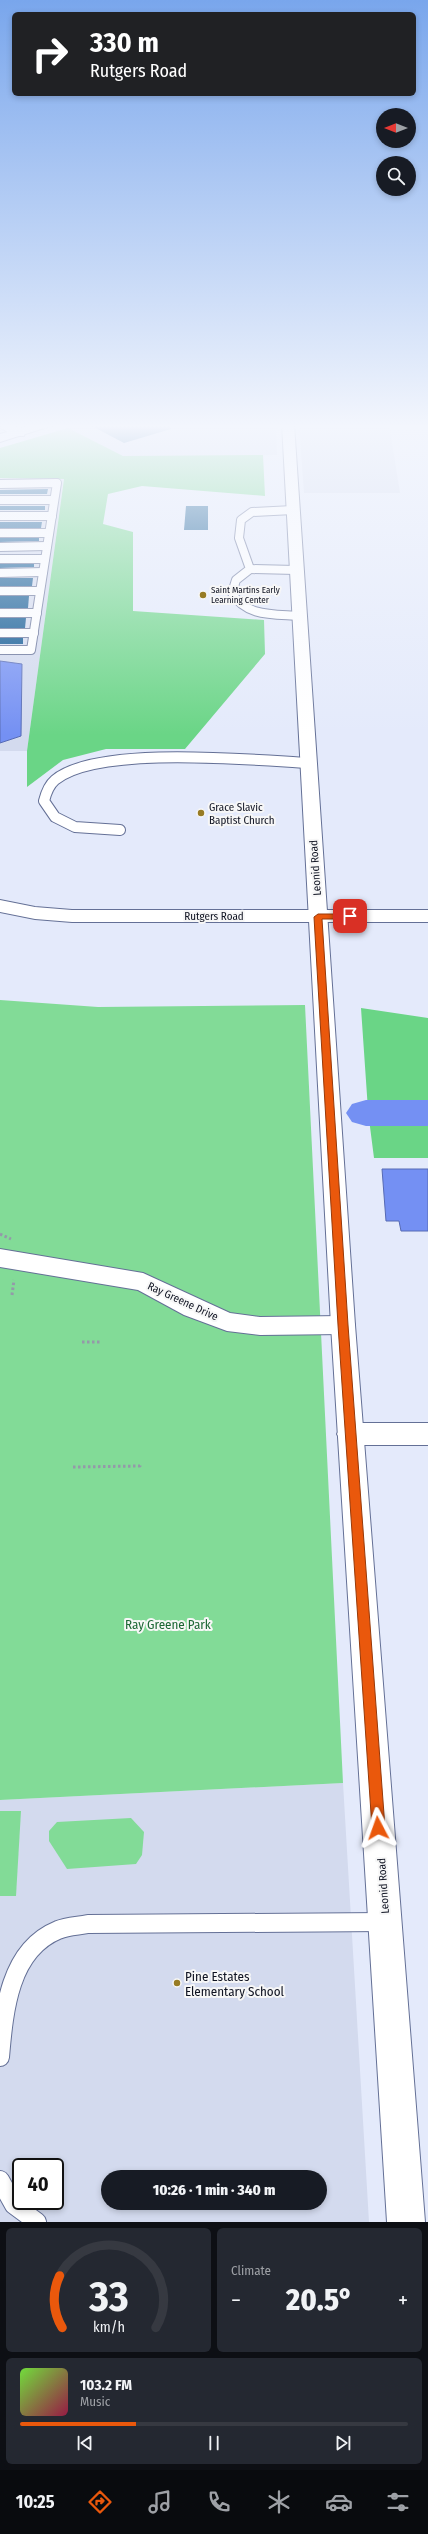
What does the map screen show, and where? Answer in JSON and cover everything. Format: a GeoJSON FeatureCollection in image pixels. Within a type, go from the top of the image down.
{"type":"FeatureCollection","features":[{"type":"Feature","properties":{"kind":"street","name":"Leonid Road"},"geometry":{"type":"LineString","coordinates":[[294,528],[350,1434],[406,2222]]}},
{"type":"Feature","properties":{"kind":"street","name":"Rutgers Road"},"geometry":{"type":"LineString","coordinates":[[0,906],[35,913],[72,916],[428,916]]}},
{"type":"Feature","properties":{"kind":"street","name":"Ray Greene Drive"},"geometry":{"type":"LineString","coordinates":[[7,1267],[143,1282],[193,1308],[227,1322],[260,1326],[343,1325]]}},
{"type":"Feature","properties":{"kind":"street"},"geometry":{"type":"LineString","coordinates":[[350,1434],[428,1434]]}},
{"type":"Feature","properties":{"kind":"lane"},"geometry":{"type":"LineString","coordinates":[[0,650],[31,650],[50,528]]}},
{"type":"Feature","properties":{"kind":"lane"},"geometry":{"type":"LineString","coordinates":[[240,528],[239,538],[250,569]]}},
{"type":"Feature","properties":{"kind":"lane"},"geometry":{"type":"LineString","coordinates":[[0,533],[49,532]]}},
{"type":"Feature","properties":{"kind":"lane"},"geometry":{"type":"LineString","coordinates":[[0,547],[47,546]]}},
{"type":"Feature","properties":{"kind":"lane"},"geometry":{"type":"LineString","coordinates":[[0,559],[45,559]]}},
{"type":"Feature","properties":{"kind":"lane"},"geometry":{"type":"LineString","coordinates":[[296,570],[250,569],[236,580],[232,592],[236,602],[250,610],[299,616]]}},
{"type":"Feature","properties":{"kind":"lane"},"geometry":{"type":"LineString","coordinates":[[0,572],[43,572]]}},
{"type":"Feature","properties":{"kind":"lane"},"geometry":{"type":"LineString","coordinates":[[0,591],[40,591]]}},
{"type":"Feature","properties":{"kind":"lane"},"geometry":{"type":"LineString","coordinates":[[0,613],[37,613]]}},
{"type":"Feature","properties":{"kind":"lane"},"geometry":{"type":"LineString","coordinates":[[0,633],[34,633]]}},
{"type":"Feature","properties":{"kind":"lane"},"geometry":{"type":"LineString","coordinates":[[120,830],[75,827],[55,817],[44,801],[48,787],[58,777],[80,768],[137,759],[177,758],[308,763]]}},
{"type":"Feature","properties":{"kind":"lane"},"geometry":{"type":"LineString","coordinates":[[0,2058],[9,1987],[30,1949],[57,1930],[88,1924],[385,1922]]}},
{"type":"Feature","properties":{"kind":"lane"},"geometry":{"type":"LineString","coordinates":[[0,2180],[14,2205],[37,2222]]}},
{"type":"Feature","properties":{"kind":"path"},"geometry":{"type":"LineString","coordinates":[[7,1267],[12,1295]]}},
{"type":"Feature","properties":{"kind":"path"},"geometry":{"type":"LineString","coordinates":[[82,1342],[101,1342]]}},
{"type":"Feature","properties":{"kind":"path"},"geometry":{"type":"LineString","coordinates":[[74,1467],[140,1466],[140,1464]]}},
{"type":"Feature","properties":{"kind":"shaded area"},"geometry":{"type":"Polygon","coordinates":[[[0,528],[57,528],[27,751],[0,751],[0,528]]]}},
{"type":"Feature","properties":{"kind":"shaded area","name":"Pine Estates Elementary School"},"geometry":{"type":"Polygon","coordinates":[[[343,1783],[369,2222],[0,2222],[0,1800],[343,1783]]]}},
{"type":"Feature","properties":{"kind":"green space"},"geometry":{"type":"Polygon","coordinates":[[[57,528],[117,528],[133,532],[133,611],[264,620],[265,654],[185,749],[106,749],[63,760],[27,787],[27,751],[57,528]]]}},
{"type":"Feature","properties":{"kind":"green space","name":"Ray Greene Park"},"geometry":{"type":"Polygon","coordinates":[[[0,1000],[98,1007],[305,1005],[343,1783],[0,1800],[0,1000]]]}},
{"type":"Feature","properties":{"kind":"green space"},"geometry":{"type":"Polygon","coordinates":[[[361,1008],[428,1018],[428,1105],[368,1110],[361,1008]]]}},
{"type":"Feature","properties":{"kind":"green space"},"geometry":{"type":"Polygon","coordinates":[[[420,1117],[428,1118],[428,1158],[374,1158],[369,1119],[386,1123],[420,1117]]]}},
{"type":"Feature","properties":{"kind":"green space"},"geometry":{"type":"Polygon","coordinates":[[[0,1811],[21,1811],[16,1896],[0,1896],[0,1811]]]}},
{"type":"Feature","properties":{"kind":"green space"},"geometry":{"type":"Polygon","coordinates":[[[131,1818],[144,1832],[142,1855],[136,1864],[67,1869],[49,1841],[49,1831],[57,1822],[131,1818]]]}},
{"type":"Feature","properties":{"kind":"water"},"geometry":{"type":"Polygon","coordinates":[[[0,661],[22,664],[21,736],[0,743],[0,661]]]}},
{"type":"Feature","properties":{"kind":"water"},"geometry":{"type":"Polygon","coordinates":[[[428,1105],[428,1118],[386,1123],[369,1119],[368,1110],[428,1105]]]}},
{"type":"Feature","properties":{"kind":"water"},"geometry":{"type":"Polygon","coordinates":[[[382,1169],[428,1169],[428,1231],[401,1231],[399,1221],[386,1221],[382,1169]]]}},
{"type":"Feature","properties":{"kind":"building"},"geometry":{"type":"Polygon","coordinates":[[[0,528],[41,528],[41,528],[0,528]]]}},
{"type":"Feature","properties":{"kind":"building"},"geometry":{"type":"Polygon","coordinates":[[[184,528],[208,528],[208,530],[184,530],[184,528]]]}},
{"type":"Feature","properties":{"kind":"building"},"geometry":{"type":"Polygon","coordinates":[[[0,538],[39,538],[39,541],[0,542],[0,538]]]}},
{"type":"Feature","properties":{"kind":"building"},"geometry":{"type":"Polygon","coordinates":[[[0,564],[34,564],[34,567],[0,568],[0,564]]]}},
{"type":"Feature","properties":{"kind":"building"},"geometry":{"type":"Polygon","coordinates":[[[0,578],[33,578],[32,586],[0,586],[0,578]]]}},
{"type":"Feature","properties":{"kind":"building"},"geometry":{"type":"Polygon","coordinates":[[[0,596],[29,596],[28,608],[0,608],[0,596]]]}},
{"type":"Feature","properties":{"kind":"building"},"geometry":{"type":"Polygon","coordinates":[[[0,618],[26,618],[25,628],[0,628],[0,618]]]}},
{"type":"Feature","properties":{"kind":"building"},"geometry":{"type":"Polygon","coordinates":[[[0,638],[23,638],[23,644],[0,644],[0,638]]]}},
{"type":"Feature","properties":{"kind":"waterway"},"geometry":{"type":"LineString","coordinates":[[366,1113],[428,1113]]}},
{"type":"Feature","properties":{"kind":"place","name":"Saint Martins Early Learning Center"},"geometry":{"type":"Point","coordinates":[203,595]}},
{"type":"Feature","properties":{"kind":"place","name":"Grace Slavic Baptist Church"},"geometry":{"type":"Point","coordinates":[201,813]}},
{"type":"Feature","properties":{"kind":"place","name":"Pine Estates Elementary School"},"geometry":{"type":"Point","coordinates":[177,1983]}},
{"type":"Feature","properties":{"kind":"route"},"geometry":{"type":"LineString","coordinates":[[350,916],[318,917],[350,1434],[378,1828]]}}]}
